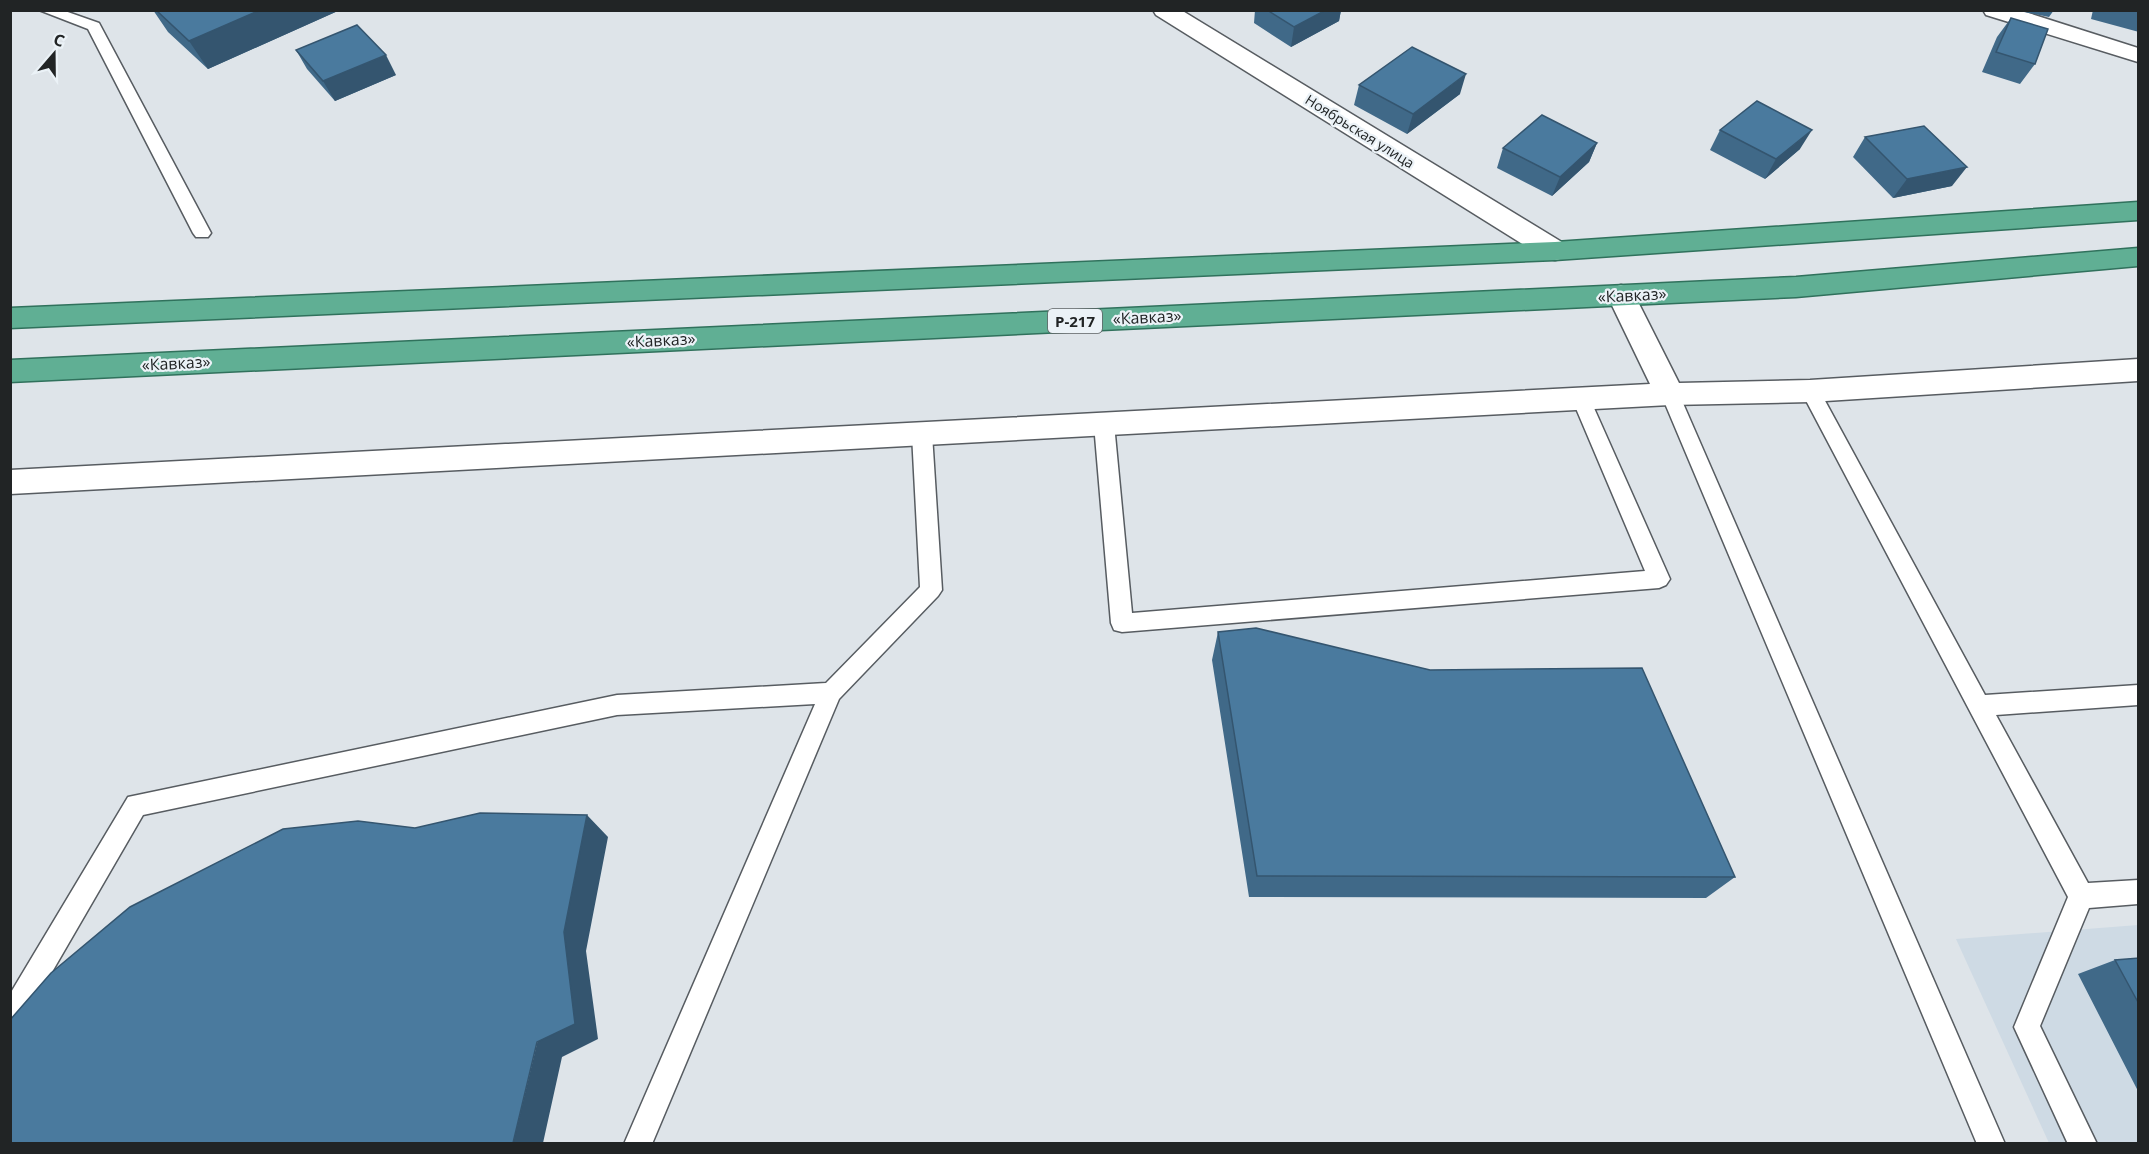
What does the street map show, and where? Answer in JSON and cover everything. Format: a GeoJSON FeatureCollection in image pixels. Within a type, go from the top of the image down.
{"type":"FeatureCollection","features":[{"type":"Feature","properties":{"kind":"highway"},"geometry":{"type":"LineString","coordinates":[[10,318],[1555,252],[2139,211]]}},
{"type":"Feature","properties":{"kind":"highway","name":"«Кавказ»"},"geometry":{"type":"LineString","coordinates":[[10,370],[1796,287],[2139,257]]}},
{"type":"Feature","properties":{"kind":"street","name":"Ноябрьская улица"},"geometry":{"type":"LineString","coordinates":[[1164,10],[1555,252]]}},
{"type":"Feature","properties":{"kind":"street"},"geometry":{"type":"LineString","coordinates":[[1994,10],[2139,55]]}},
{"type":"Feature","properties":{"kind":"street"},"geometry":{"type":"LineString","coordinates":[[1621,295],[1670,394]]}},
{"type":"Feature","properties":{"kind":"street"},"geometry":{"type":"LineString","coordinates":[[10,482],[1670,394],[1810,391],[2139,370]]}},
{"type":"Feature","properties":{"kind":"lane"},"geometry":{"type":"LineString","coordinates":[[46,10],[94,26],[202,233]]}},
{"type":"Feature","properties":{"kind":"lane"},"geometry":{"type":"LineString","coordinates":[[1810,391],[2081,896]]}},
{"type":"Feature","properties":{"kind":"lane"},"geometry":{"type":"LineString","coordinates":[[1670,394],[1991,1143]]}},
{"type":"Feature","properties":{"kind":"lane"},"geometry":{"type":"LineString","coordinates":[[1104,424],[1122,623],[1659,579],[1581,399]]}},
{"type":"Feature","properties":{"kind":"lane"},"geometry":{"type":"LineString","coordinates":[[638,1143],[831,693],[931,590],[922,434]]}},
{"type":"Feature","properties":{"kind":"lane"},"geometry":{"type":"LineString","coordinates":[[10,1020],[136,805],[617,705],[831,693]]}},
{"type":"Feature","properties":{"kind":"lane"},"geometry":{"type":"LineString","coordinates":[[1979,706],[2139,695]]}},
{"type":"Feature","properties":{"kind":"lane"},"geometry":{"type":"LineString","coordinates":[[2081,896],[2139,892]]}},
{"type":"Feature","properties":{"kind":"lane"},"geometry":{"type":"LineString","coordinates":[[2081,896],[2027,1027],[2083,1143]]}},
{"type":"Feature","properties":{"kind":"shaded area"},"geometry":{"type":"Polygon","coordinates":[[[2138,925],[2138,1143],[2049,1143],[1956,939],[2138,925]]]}},
{"type":"Feature","properties":{"kind":"building"},"geometry":{"type":"Polygon","coordinates":[[[156,10],[260,10],[189,41],[156,10]]]}},
{"type":"Feature","properties":{"kind":"building"},"geometry":{"type":"Polygon","coordinates":[[[1267,10],[1326,10],[1294,27],[1267,10]]]}},
{"type":"Feature","properties":{"kind":"building"},"geometry":{"type":"Polygon","coordinates":[[[2011,18],[2048,29],[2035,64],[1996,52],[2011,18]]]}},
{"type":"Feature","properties":{"kind":"building"},"geometry":{"type":"Polygon","coordinates":[[[357,25],[386,55],[323,81],[296,50],[357,25]]]}},
{"type":"Feature","properties":{"kind":"building"},"geometry":{"type":"Polygon","coordinates":[[[1412,47],[1466,74],[1413,114],[1359,85],[1412,47]]]}},
{"type":"Feature","properties":{"kind":"building"},"geometry":{"type":"Polygon","coordinates":[[[1757,101],[1812,130],[1776,159],[1720,130],[1757,101]]]}},
{"type":"Feature","properties":{"kind":"building"},"geometry":{"type":"Polygon","coordinates":[[[1542,115],[1597,143],[1560,177],[1503,148],[1542,115]]]}},
{"type":"Feature","properties":{"kind":"building"},"geometry":{"type":"Polygon","coordinates":[[[1924,126],[1967,167],[1907,179],[1865,137],[1924,126]]]}},
{"type":"Feature","properties":{"kind":"building"},"geometry":{"type":"Polygon","coordinates":[[[1256,628],[1430,670],[1642,668],[1735,877],[1257,876],[1218,632],[1256,628]]]}},
{"type":"Feature","properties":{"kind":"building"},"geometry":{"type":"Polygon","coordinates":[[[480,813],[587,815],[564,932],[575,1024],[537,1042],[513,1143],[10,1143],[10,1020],[51,973],[130,907],[283,829],[358,821],[415,828],[480,813]]]}},
{"type":"Feature","properties":{"kind":"building"},"geometry":{"type":"Polygon","coordinates":[[[2139,958],[2139,1004],[2115,960],[2139,958]]]}}]}
